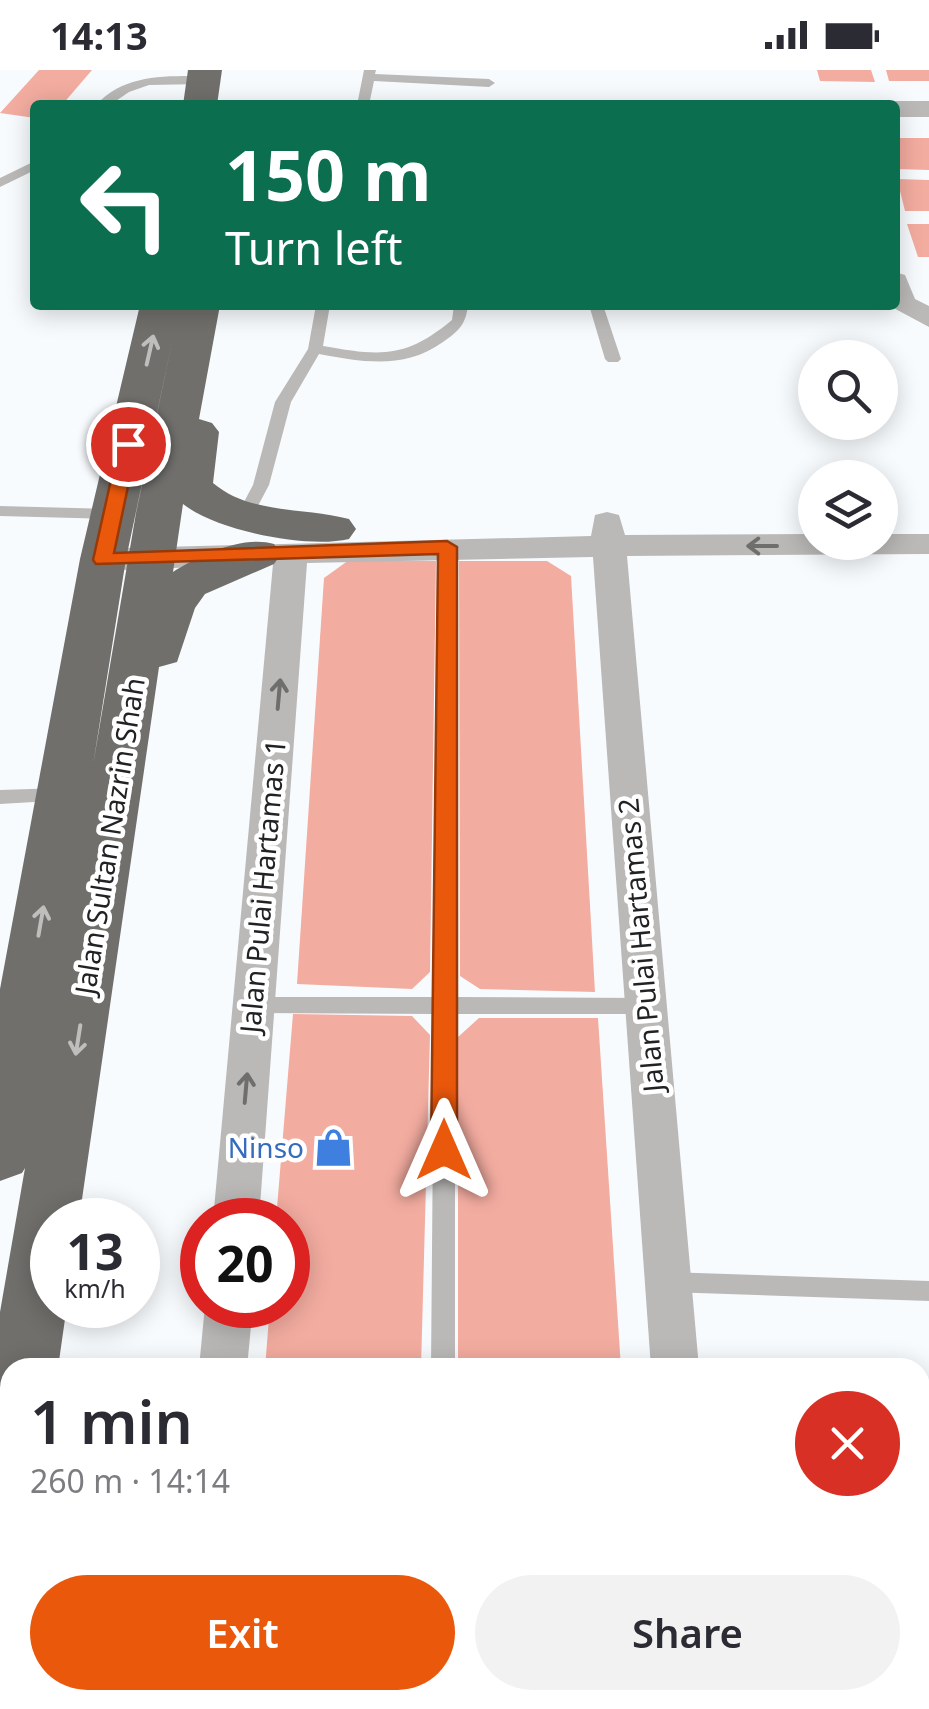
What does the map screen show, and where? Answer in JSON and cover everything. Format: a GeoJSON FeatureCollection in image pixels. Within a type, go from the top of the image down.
{"type":"FeatureCollection","features":[{"type":"Feature","properties":{"kind":"highway","name":"Jalan Sultan Nazrin Shah"},"geometry":{"type":"LineString","coordinates":[[26,1358],[108,851],[126,540],[159,310]]}},
{"type":"Feature","properties":{"kind":"highway","name":"Jalan Sultan Nazrin Shah"},"geometry":{"type":"LineString","coordinates":[[0,1155],[63,794],[126,540],[198,310]]}},
{"type":"Feature","properties":{"kind":"highway"},"geometry":{"type":"LineString","coordinates":[[213,310],[190,486],[203,501],[265,541]]}},
{"type":"Feature","properties":{"kind":"highway"},"geometry":{"type":"LineString","coordinates":[[108,851],[134,816],[166,610],[181,590],[265,541],[333,529]]}},
{"type":"Feature","properties":{"kind":"street"},"geometry":{"type":"LineString","coordinates":[[900,109],[929,108]]}},
{"type":"Feature","properties":{"kind":"street"},"geometry":{"type":"LineString","coordinates":[[900,297],[902,304],[929,318]]}},
{"type":"Feature","properties":{"kind":"street"},"geometry":{"type":"LineString","coordinates":[[898,519],[929,519]]}},
{"type":"Feature","properties":{"kind":"street"},"geometry":{"type":"LineString","coordinates":[[126,540],[447,547],[798,521]]}},
{"type":"Feature","properties":{"kind":"street"},"geometry":{"type":"LineString","coordinates":[[126,540],[333,529],[929,544]]}},
{"type":"Feature","properties":{"kind":"street","name":"Jalan Pulai Hartamas 2"},"geometry":{"type":"LineString","coordinates":[[608,534],[674,1358]]}},
{"type":"Feature","properties":{"kind":"street","name":"Jalan Pulai Hartamas 1"},"geometry":{"type":"LineString","coordinates":[[238,1198],[253,1005],[265,541]]}},
{"type":"Feature","properties":{"kind":"street"},"geometry":{"type":"LineString","coordinates":[[224,1358],[226,1328]]}},
{"type":"Feature","properties":{"kind":"lane"},"geometry":{"type":"LineString","coordinates":[[365,100],[370,74],[489,83]]}},
{"type":"Feature","properties":{"kind":"lane"},"geometry":{"type":"LineString","coordinates":[[107,100],[119,88],[151,80],[203,85]]}},
{"type":"Feature","properties":{"kind":"lane"},"geometry":{"type":"LineString","coordinates":[[0,183],[30,167]]}},
{"type":"Feature","properties":{"kind":"lane"},"geometry":{"type":"LineString","coordinates":[[265,541],[261,486],[283,402],[315,350],[322,310]]}},
{"type":"Feature","properties":{"kind":"lane"},"geometry":{"type":"LineString","coordinates":[[315,350],[384,361],[429,349],[459,322],[460,310]]}},
{"type":"Feature","properties":{"kind":"lane"},"geometry":{"type":"LineString","coordinates":[[598,310],[613,359]]}},
{"type":"Feature","properties":{"kind":"lane"},"geometry":{"type":"LineString","coordinates":[[0,511],[126,540]]}},
{"type":"Feature","properties":{"kind":"lane"},"geometry":{"type":"LineString","coordinates":[[442,1358],[447,547]]}},
{"type":"Feature","properties":{"kind":"lane"},"geometry":{"type":"LineString","coordinates":[[0,796],[63,794]]}},
{"type":"Feature","properties":{"kind":"lane"},"geometry":{"type":"LineString","coordinates":[[253,1005],[646,1006]]}},
{"type":"Feature","properties":{"kind":"lane"},"geometry":{"type":"LineString","coordinates":[[668,1282],[929,1291]]}},
{"type":"Feature","properties":{"kind":"building"},"geometry":{"type":"Polygon","coordinates":[[[39,70],[92,70],[66,100],[30,100],[30,117],[0,113],[39,70]]]}},
{"type":"Feature","properties":{"kind":"building"},"geometry":{"type":"Polygon","coordinates":[[[817,70],[871,70],[875,82],[820,81],[817,70]]]}},
{"type":"Feature","properties":{"kind":"building"},"geometry":{"type":"Polygon","coordinates":[[[886,70],[929,70],[929,81],[889,81],[886,70]]]}},
{"type":"Feature","properties":{"kind":"building"},"geometry":{"type":"Polygon","coordinates":[[[900,138],[929,138],[929,170],[900,169],[900,138]]]}},
{"type":"Feature","properties":{"kind":"building"},"geometry":{"type":"Polygon","coordinates":[[[900,179],[929,180],[929,211],[905,211],[900,179]]]}},
{"type":"Feature","properties":{"kind":"building"},"geometry":{"type":"Polygon","coordinates":[[[907,224],[929,224],[929,257],[918,257],[907,224]]]}},
{"type":"Feature","properties":{"kind":"building"},"geometry":{"type":"Polygon","coordinates":[[[349,560],[436,561],[430,972],[412,989],[297,984],[324,578],[349,560]]]}},
{"type":"Feature","properties":{"kind":"building"},"geometry":{"type":"Polygon","coordinates":[[[459,561],[547,561],[571,576],[595,992],[480,989],[460,976],[459,561]]]}},
{"type":"Feature","properties":{"kind":"building"},"geometry":{"type":"Polygon","coordinates":[[[293,1014],[412,1016],[430,1035],[421,1358],[266,1358],[268,1328],[310,1328],[310,1198],[278,1198],[293,1014]]]}},
{"type":"Feature","properties":{"kind":"building"},"geometry":{"type":"Polygon","coordinates":[[[479,1018],[598,1018],[620,1358],[458,1358],[458,1037],[479,1018]]]}},
{"type":"Feature","properties":{"kind":"place","name":"Ninso"},"geometry":{"type":"Point","coordinates":[334,1148]}},
{"type":"Feature","properties":{"kind":"route"},"geometry":{"type":"LineString","coordinates":[[128,444],[103,560],[447,547],[444,1150]]}}]}
